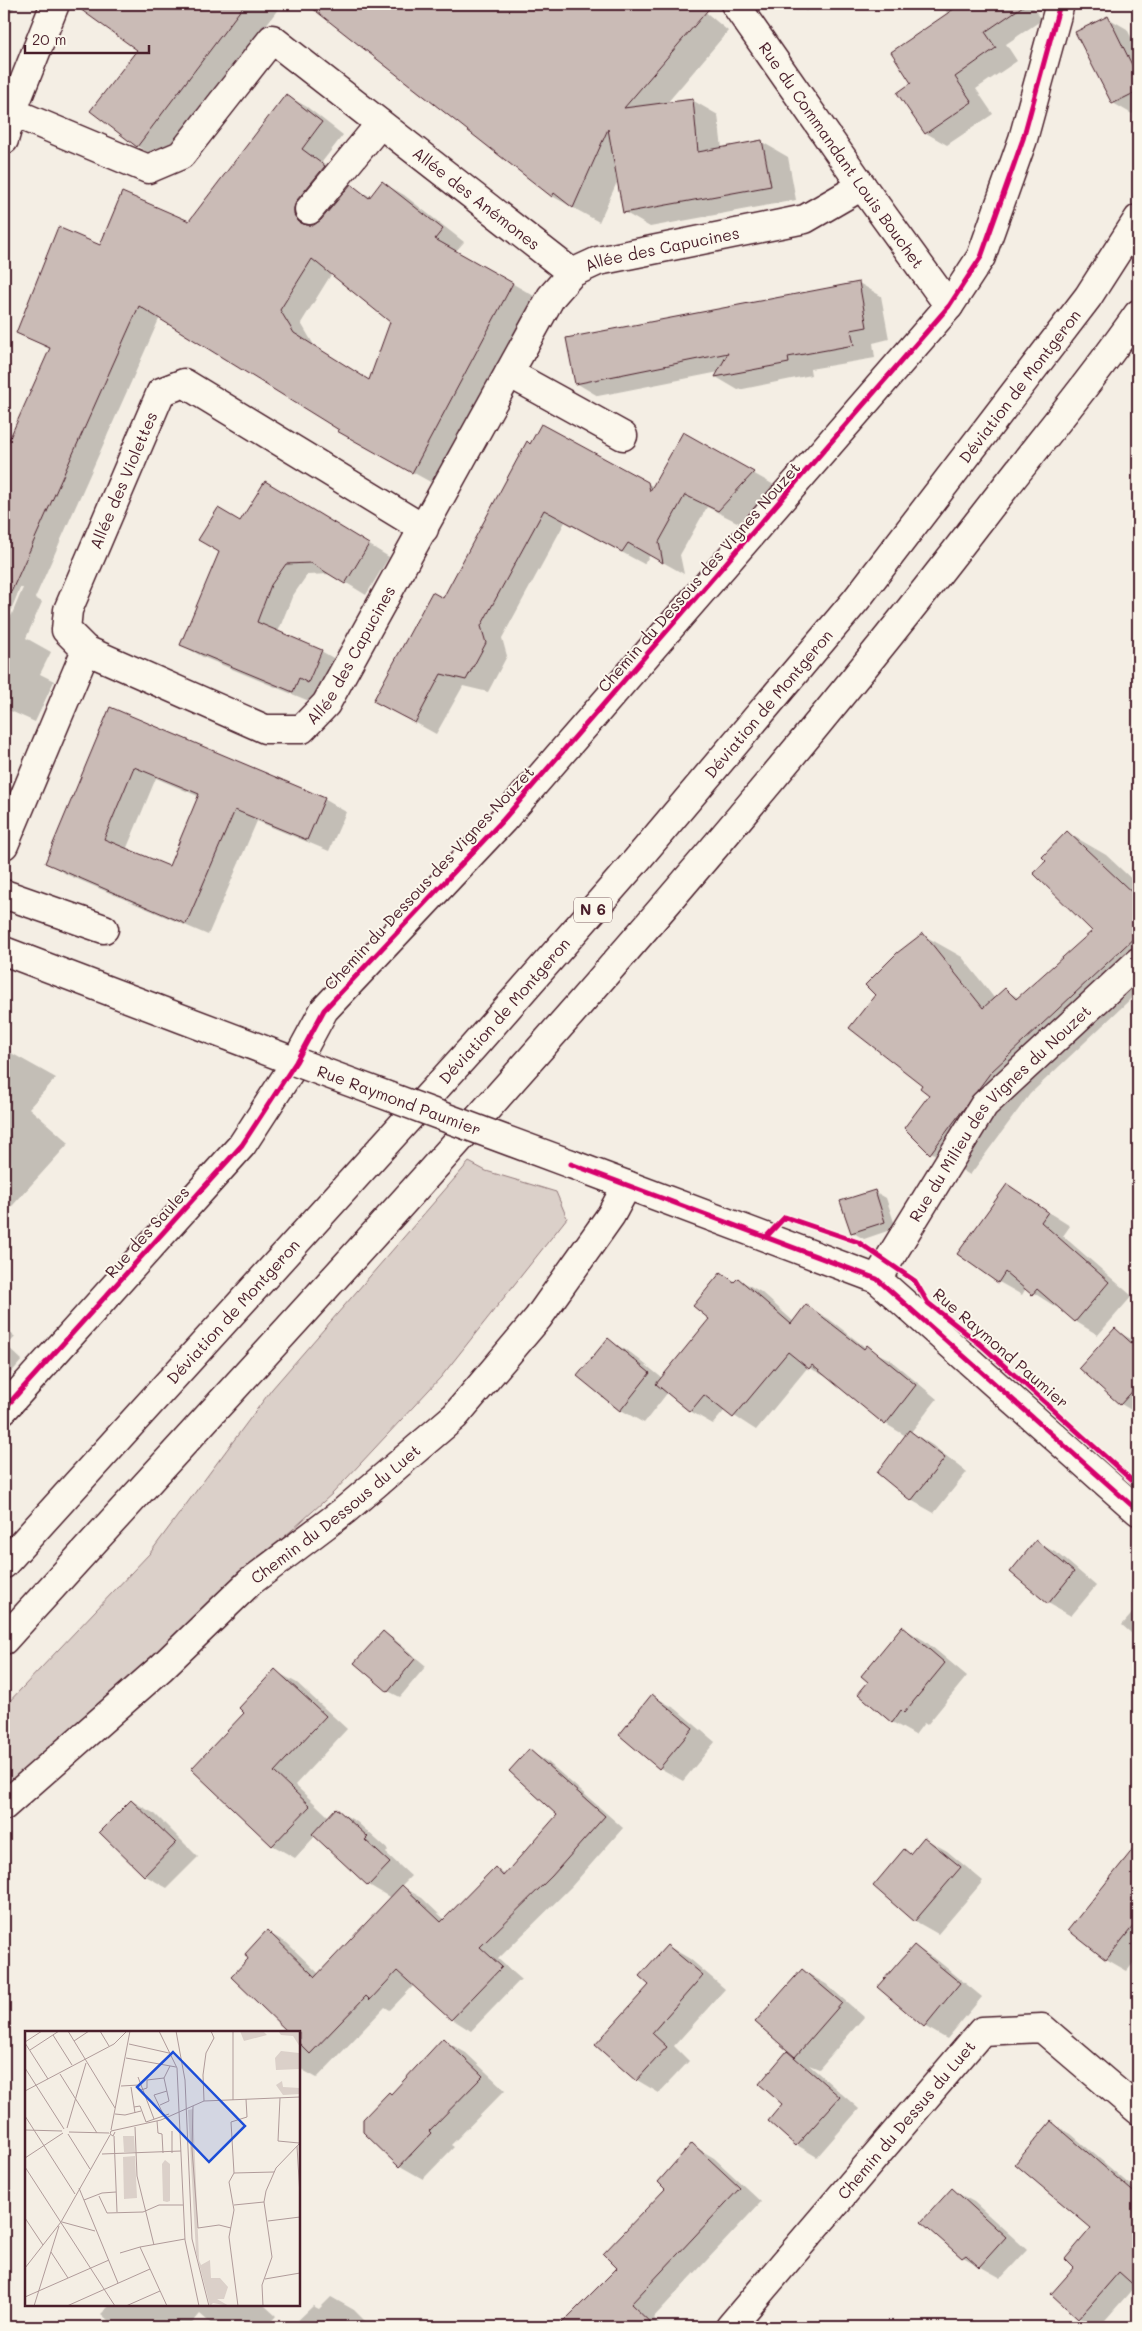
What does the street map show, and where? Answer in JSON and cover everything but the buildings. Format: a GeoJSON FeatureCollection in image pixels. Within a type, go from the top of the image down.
{"type":"FeatureCollection","features":[{"type":"Feature","properties":{"kind":"street"},"geometry":{"type":"LineString","coordinates":[[4,140],[12,112],[55,4]]}},
{"type":"Feature","properties":{"kind":"street","name":"Rue du Commandant Louis Bouchet"},"geometry":{"type":"LineString","coordinates":[[735,4],[862,186],[950,306]]}},
{"type":"Feature","properties":{"kind":"street","name":"Chemin du Dessous des Vignes Nouzet"},"geometry":{"type":"LineString","coordinates":[[296,1062],[324,1010],[503,820],[950,306],[981,257],[1023,139],[1060,4]]}},
{"type":"Feature","properties":{"kind":"street","name":"Allée des Anémones"},"geometry":{"type":"LineString","coordinates":[[12,112],[148,169],[181,155],[272,39],[572,273]]}},
{"type":"Feature","properties":{"kind":"street"},"geometry":{"type":"LineString","coordinates":[[309,210],[380,124]]}},
{"type":"Feature","properties":{"kind":"street","name":"Allée des Capucines"},"geometry":{"type":"LineString","coordinates":[[86,650],[265,728],[302,729],[326,704],[551,297],[572,273],[598,261],[805,219],[862,186]]}},
{"type":"Feature","properties":{"kind":"street","name":"Déviation de Montgeron"},"geometry":{"type":"LineString","coordinates":[[4,1564],[474,1046],[636,860],[837,623],[1088,298],[1138,219]]}},
{"type":"Feature","properties":{"kind":"street"},"geometry":{"type":"LineString","coordinates":[[4,1640],[436,1165],[678,891],[893,633],[1138,314]]}},
{"type":"Feature","properties":{"kind":"street"},"geometry":{"type":"LineString","coordinates":[[509,373],[623,436]]}},
{"type":"Feature","properties":{"kind":"street","name":"Allée des Violettes"},"geometry":{"type":"LineString","coordinates":[[86,650],[66,630],[68,610],[161,392],[184,383],[424,529]]}},
{"type":"Feature","properties":{"kind":"street"},"geometry":{"type":"LineString","coordinates":[[4,845],[86,650]]}},
{"type":"Feature","properties":{"kind":"street"},"geometry":{"type":"LineString","coordinates":[[4,894],[104,929]]}},
{"type":"Feature","properties":{"kind":"street","name":"Rue Raymond Paumier"},"geometry":{"type":"LineString","coordinates":[[4,951],[877,1279],[1138,1511]]}},
{"type":"Feature","properties":{"kind":"street","name":"Rue du Milieu des Vignes du Nouzet"},"geometry":{"type":"LineString","coordinates":[[877,1279],[984,1105],[1138,962]]}},
{"type":"Feature","properties":{"kind":"street","name":"Rue des Saules"},"geometry":{"type":"LineString","coordinates":[[4,1409],[242,1145],[296,1062]]}},
{"type":"Feature","properties":{"kind":"street","name":"Chemin du Dessous du Luet"},"geometry":{"type":"LineString","coordinates":[[4,1806],[161,1668],[250,1582],[344,1511],[455,1416],[538,1318],[611,1215],[626,1185]]}},
{"type":"Feature","properties":{"kind":"street","name":"Chemin du Dessus du Luet"},"geometry":{"type":"LineString","coordinates":[[730,2327],[982,2031],[1042,2028],[1138,2110]]}},
{"type":"Feature","properties":{"kind":"shaded area"},"geometry":{"type":"Polygon","coordinates":[[[469,1162],[486,1171],[556,1192],[567,1218],[441,1377],[333,1493],[4,1790],[4,1707],[150,1553],[272,1389],[469,1162]]]}},
{"type":"Feature","properties":{"kind":"cycle path"},"geometry":{"type":"LineString","coordinates":[[4,1409],[242,1145],[296,1062],[324,1010],[503,820],[949,306],[981,257],[1023,139],[1060,4]]}},
{"type":"Feature","properties":{"kind":"cycle path"},"geometry":{"type":"LineString","coordinates":[[571,1164],[877,1279],[1138,1511]]}},
{"type":"Feature","properties":{"kind":"cycle path"},"geometry":{"type":"LineString","coordinates":[[766,1237],[785,1217],[858,1242],[915,1281],[928,1303],[980,1344],[1138,1486]]}}]}
